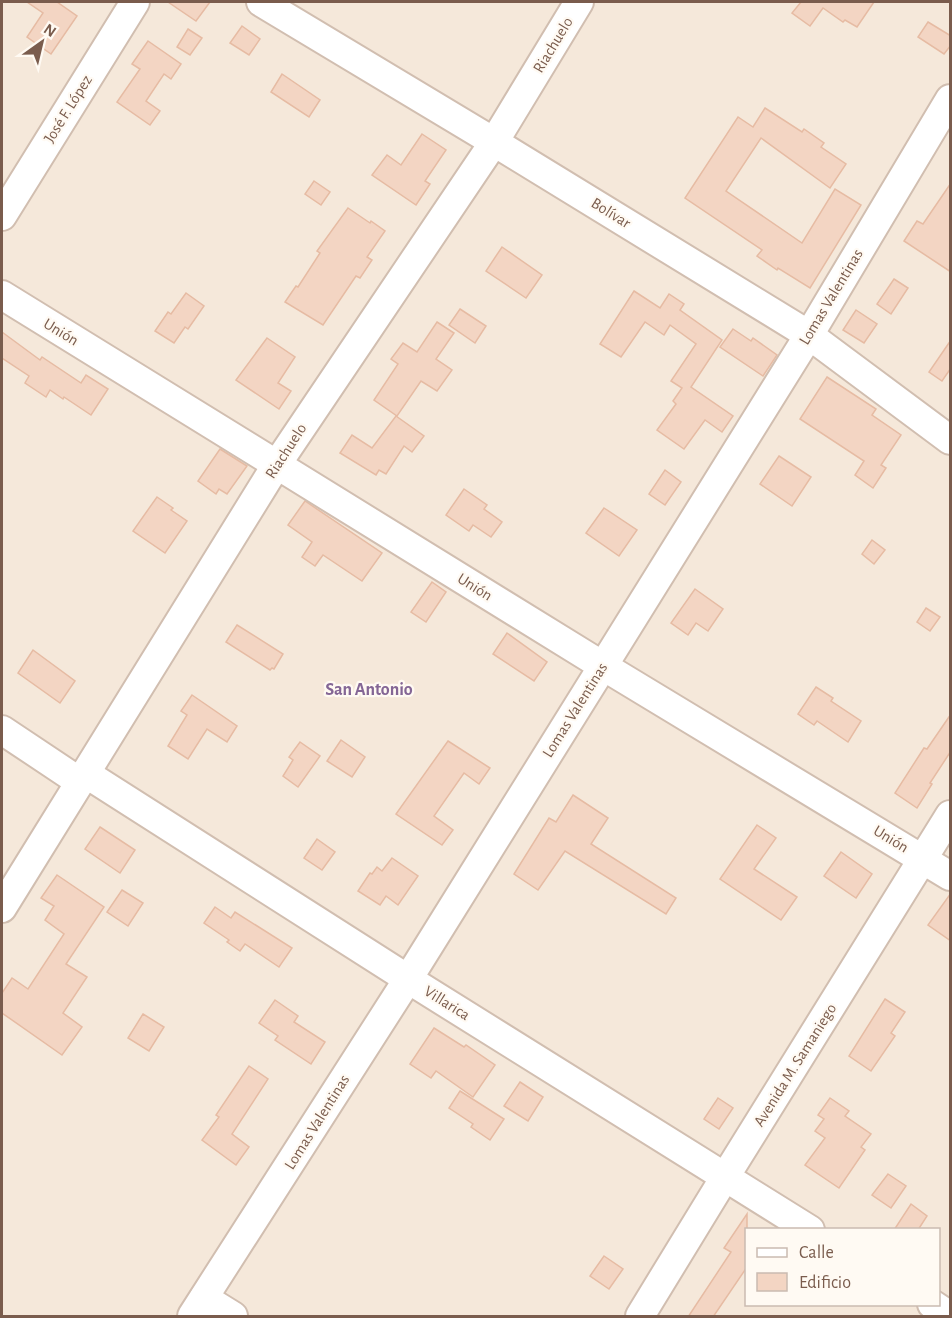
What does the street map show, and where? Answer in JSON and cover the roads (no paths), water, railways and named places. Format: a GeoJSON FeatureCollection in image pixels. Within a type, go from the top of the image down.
{"type":"FeatureCollection","features":[{"type":"Feature","properties":{"kind":"street","name":"José F. López"},"geometry":{"type":"LineString","coordinates":[[2,216],[135,2]]}},
{"type":"Feature","properties":{"kind":"street","name":"Bolívar"},"geometry":{"type":"LineString","coordinates":[[261,2],[494,141],[809,335],[951,440]]}},
{"type":"Feature","properties":{"kind":"street","name":"Riachuelo"},"geometry":{"type":"LineString","coordinates":[[2,908],[277,464],[494,141],[579,2]]}},
{"type":"Feature","properties":{"kind":"street","name":"Lomas Valentinas"},"geometry":{"type":"LineString","coordinates":[[198,1307],[408,979],[809,335],[951,99]]}},
{"type":"Feature","properties":{"kind":"street","name":"Unión"},"geometry":{"type":"LineString","coordinates":[[2,296],[603,666],[951,876]]}},
{"type":"Feature","properties":{"kind":"street","name":"Villarica"},"geometry":{"type":"LineString","coordinates":[[2,730],[83,777],[807,1228]]}},
{"type":"Feature","properties":{"kind":"street","name":"Avenida M. Samaniego"},"geometry":{"type":"LineString","coordinates":[[640,1317],[951,815]]}},
{"type":"Feature","properties":{"kind":"street"},"geometry":{"type":"LineString","coordinates":[[934,1306],[951,1316]]}},
{"type":"Feature","properties":{"kind":"street"},"geometry":{"type":"LineString","coordinates":[[198,1307],[233,1317]]}},
{"type":"Feature","properties":{"kind":"district","name":"San Antonio"},"geometry":{"type":"Point","coordinates":[369,690]}}]}
